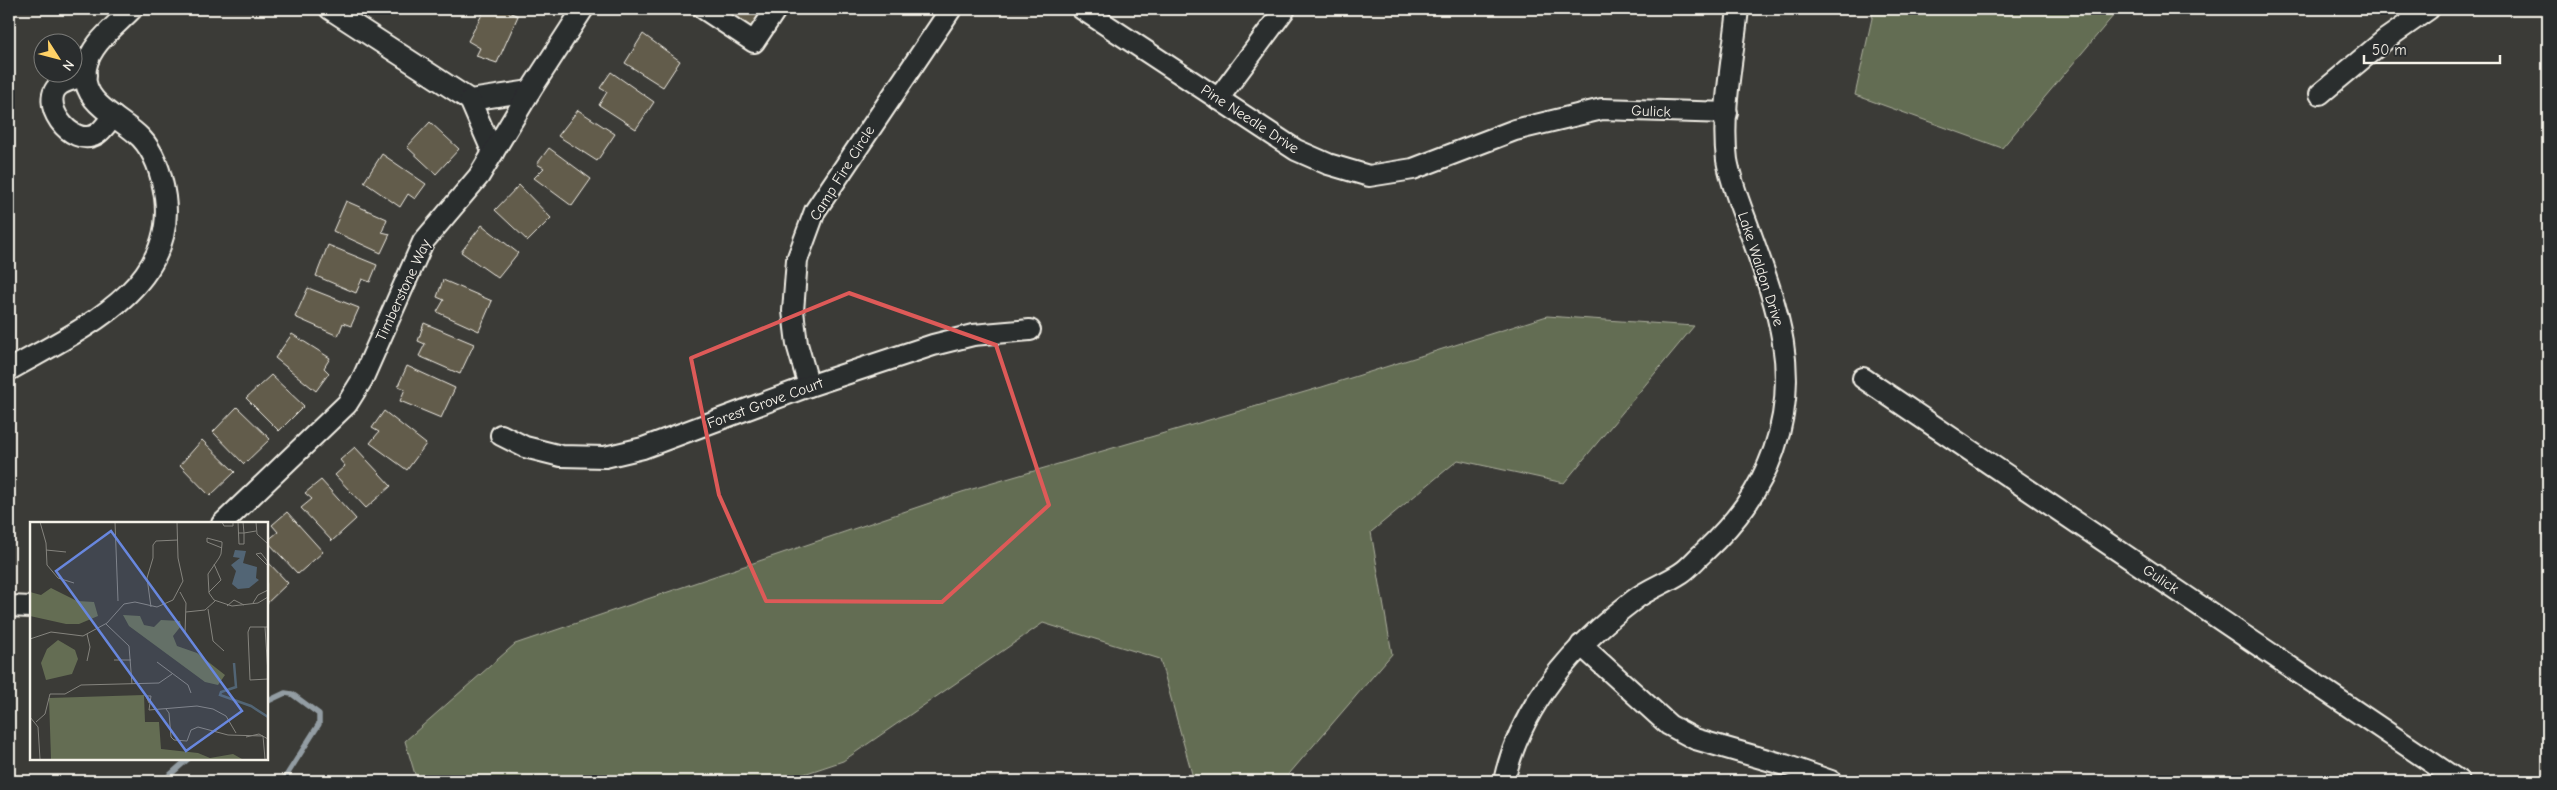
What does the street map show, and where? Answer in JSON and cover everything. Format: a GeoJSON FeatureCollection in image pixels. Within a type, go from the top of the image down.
{"type":"FeatureCollection","features":[{"type":"Feature","properties":{"kind":"street"},"geometry":{"type":"LineString","coordinates":[[9,370],[94,321],[120,301],[144,276],[158,254],[166,233],[167,210],[163,184],[155,158],[141,138],[93,99],[86,75],[86,68],[92,52],[132,9]]}},
{"type":"Feature","properties":{"kind":"street"},"geometry":{"type":"LineString","coordinates":[[330,9],[470,100],[493,153]]}},
{"type":"Feature","properties":{"kind":"street"},"geometry":{"type":"LineString","coordinates":[[704,9],[754,42],[776,9]]}},
{"type":"Feature","properties":{"kind":"street","name":"Camp Fire Circle"},"geometry":{"type":"LineString","coordinates":[[810,386],[797,344],[793,311],[797,260],[815,211],[951,9]]}},
{"type":"Feature","properties":{"kind":"street","name":"Pine Needle Drive"},"geometry":{"type":"LineString","coordinates":[[1082,9],[1296,150],[1328,164],[1369,176],[1413,168],[1515,130],[1576,116]]}},
{"type":"Feature","properties":{"kind":"street"},"geometry":{"type":"LineString","coordinates":[[1218,99],[1285,9]]}},
{"type":"Feature","properties":{"kind":"street","name":"Lake Waldon Drive"},"geometry":{"type":"LineString","coordinates":[[1504,781],[1518,733],[1536,700],[1581,645],[1636,598],[1681,573],[1732,526],[1756,488],[1773,450],[1784,413],[1786,354],[1774,298],[1739,202],[1728,162],[1725,131],[1738,9]]}},
{"type":"Feature","properties":{"kind":"street"},"geometry":{"type":"LineString","coordinates":[[2320,94],[2386,39],[2429,9]]}},
{"type":"Feature","properties":{"kind":"street","name":"Timberstone Way"},"geometry":{"type":"LineString","coordinates":[[224,522],[347,404],[362,380],[423,242],[479,176],[530,91],[582,11]]}},
{"type":"Feature","properties":{"kind":"street"},"geometry":{"type":"LineString","coordinates":[[86,75],[60,85],[54,94],[53,110],[66,130],[80,137],[89,137],[98,133],[113,116]]}},
{"type":"Feature","properties":{"kind":"street"},"geometry":{"type":"LineString","coordinates":[[470,100],[530,91]]}},
{"type":"Feature","properties":{"kind":"street","name":"Gulick"},"geometry":{"type":"LineString","coordinates":[[1576,116],[1602,110],[1727,113]]}},
{"type":"Feature","properties":{"kind":"street","name":"Forest Grove Court"},"geometry":{"type":"LineString","coordinates":[[501,435],[525,448],[560,456],[605,457],[644,448],[810,386],[972,334],[1030,330]]}},
{"type":"Feature","properties":{"kind":"street","name":"Gulick"},"geometry":{"type":"LineString","coordinates":[[1863,378],[2458,781]]}},
{"type":"Feature","properties":{"kind":"street"},"geometry":{"type":"LineString","coordinates":[[9,606],[30,608]]}},
{"type":"Feature","properties":{"kind":"street"},"geometry":{"type":"LineString","coordinates":[[1581,645],[1669,725],[1696,739],[1785,765],[1830,781]]}},
{"type":"Feature","properties":{"kind":"highlighted area"},"geometry":{"type":"Polygon","coordinates":[[[849,293],[996,345],[1049,505],[942,602],[766,601],[719,495],[691,358],[849,293]]]}},
{"type":"Feature","properties":{"kind":"green space"},"geometry":{"type":"Polygon","coordinates":[[[1874,9],[2119,9],[2002,148],[1855,95],[1874,9]]]}},
{"type":"Feature","properties":{"kind":"green space"},"geometry":{"type":"Polygon","coordinates":[[[1547,316],[1694,326],[1564,483],[1458,460],[1371,532],[1392,654],[1283,781],[1194,781],[1160,659],[1043,623],[843,761],[783,781],[417,781],[405,741],[515,644],[962,492],[1322,387],[1547,316]]]}},
{"type":"Feature","properties":{"kind":"building"},"geometry":{"type":"Polygon","coordinates":[[[485,9],[503,9],[518,16],[497,63],[476,56],[480,48],[468,41],[485,9]]]}},
{"type":"Feature","properties":{"kind":"building"},"geometry":{"type":"Polygon","coordinates":[[[715,9],[767,9],[751,33],[715,9]]]}},
{"type":"Feature","properties":{"kind":"building"},"geometry":{"type":"Polygon","coordinates":[[[643,34],[680,61],[663,87],[625,63],[643,34]]]}},
{"type":"Feature","properties":{"kind":"building"},"geometry":{"type":"Polygon","coordinates":[[[611,72],[654,102],[636,129],[599,105],[607,92],[600,88],[611,72]]]}},
{"type":"Feature","properties":{"kind":"building"},"geometry":{"type":"Polygon","coordinates":[[[578,110],[615,134],[597,161],[558,136],[578,110]]]}},
{"type":"Feature","properties":{"kind":"building"},"geometry":{"type":"Polygon","coordinates":[[[430,122],[459,149],[436,174],[407,147],[430,122]]]}},
{"type":"Feature","properties":{"kind":"building"},"geometry":{"type":"Polygon","coordinates":[[[549,148],[591,179],[572,206],[534,178],[544,168],[537,164],[549,148]]]}},
{"type":"Feature","properties":{"kind":"building"},"geometry":{"type":"Polygon","coordinates":[[[382,154],[426,184],[415,199],[408,194],[400,207],[364,182],[382,154]]]}},
{"type":"Feature","properties":{"kind":"building"},"geometry":{"type":"Polygon","coordinates":[[[519,185],[551,218],[528,241],[495,210],[519,185]]]}},
{"type":"Feature","properties":{"kind":"building"},"geometry":{"type":"Polygon","coordinates":[[[346,201],[387,219],[382,232],[390,234],[381,253],[333,231],[346,201]]]}},
{"type":"Feature","properties":{"kind":"building"},"geometry":{"type":"Polygon","coordinates":[[[482,225],[518,253],[498,278],[461,252],[482,225]]]}},
{"type":"Feature","properties":{"kind":"building"},"geometry":{"type":"Polygon","coordinates":[[[328,245],[377,265],[370,282],[362,279],[356,293],[316,276],[328,245]]]}},
{"type":"Feature","properties":{"kind":"building"},"geometry":{"type":"Polygon","coordinates":[[[443,280],[492,301],[479,331],[437,312],[444,300],[437,297],[443,280]]]}},
{"type":"Feature","properties":{"kind":"building"},"geometry":{"type":"Polygon","coordinates":[[[308,288],[359,308],[351,326],[343,323],[338,336],[295,317],[308,288]]]}},
{"type":"Feature","properties":{"kind":"building"},"geometry":{"type":"Polygon","coordinates":[[[424,323],[474,344],[460,374],[419,356],[425,344],[418,341],[424,323]]]}},
{"type":"Feature","properties":{"kind":"building"},"geometry":{"type":"Polygon","coordinates":[[[292,334],[330,358],[324,368],[329,373],[316,391],[275,358],[292,334]]]}},
{"type":"Feature","properties":{"kind":"building"},"geometry":{"type":"Polygon","coordinates":[[[407,366],[455,388],[441,418],[400,401],[405,389],[398,386],[407,366]]]}},
{"type":"Feature","properties":{"kind":"building"},"geometry":{"type":"Polygon","coordinates":[[[271,375],[304,406],[279,431],[246,398],[271,375]]]}},
{"type":"Feature","properties":{"kind":"building"},"geometry":{"type":"Polygon","coordinates":[[[237,407],[270,439],[244,464],[213,432],[237,407]]]}},
{"type":"Feature","properties":{"kind":"building"},"geometry":{"type":"Polygon","coordinates":[[[384,411],[426,444],[407,470],[370,443],[379,432],[372,428],[384,411]]]}},
{"type":"Feature","properties":{"kind":"building"},"geometry":{"type":"Polygon","coordinates":[[[202,440],[235,472],[210,496],[180,465],[202,440]]]}},
{"type":"Feature","properties":{"kind":"building"},"geometry":{"type":"Polygon","coordinates":[[[355,447],[391,486],[366,508],[335,475],[345,466],[340,460],[355,447]]]}},
{"type":"Feature","properties":{"kind":"building"},"geometry":{"type":"Polygon","coordinates":[[[321,480],[356,519],[332,541],[301,508],[312,499],[305,493],[321,480]]]}},
{"type":"Feature","properties":{"kind":"building"},"geometry":{"type":"Polygon","coordinates":[[[287,512],[323,552],[298,574],[268,542],[278,532],[272,525],[287,512]]]}},
{"type":"Feature","properties":{"kind":"building"},"geometry":{"type":"Polygon","coordinates":[[[268,562],[288,583],[268,602],[268,562]]]}},
{"type":"Feature","properties":{"kind":"waterway"},"geometry":{"type":"LineString","coordinates":[[268,701],[285,693],[292,694],[319,714],[319,724],[283,781]]}},
{"type":"Feature","properties":{"kind":"waterway"},"geometry":{"type":"LineString","coordinates":[[163,781],[187,760]]}}]}
